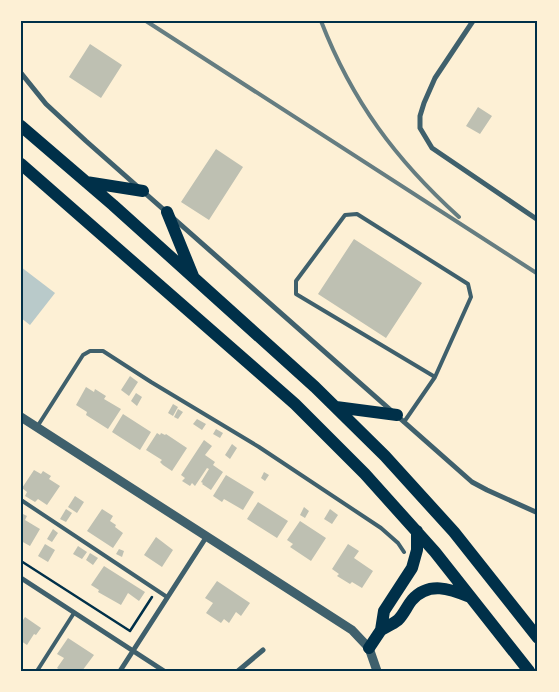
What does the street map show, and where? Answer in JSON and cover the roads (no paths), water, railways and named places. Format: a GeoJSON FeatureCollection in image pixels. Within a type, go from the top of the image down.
{"type":"FeatureCollection","features":[{"type":"Feature","properties":{"kind":"main road"},"geometry":{"type":"LineString","coordinates":[[21,126],[194,278],[336,407],[385,456],[454,532],[538,638]]}},
{"type":"Feature","properties":{"kind":"main road"},"geometry":{"type":"LineString","coordinates":[[21,164],[295,404],[365,474],[417,532],[472,597],[529,671]]}},
{"type":"Feature","properties":{"kind":"main road"},"geometry":{"type":"LineString","coordinates":[[86,182],[143,190]]}},
{"type":"Feature","properties":{"kind":"main road"},"geometry":{"type":"LineString","coordinates":[[167,212],[194,278]]}},
{"type":"Feature","properties":{"kind":"main road"},"geometry":{"type":"LineString","coordinates":[[336,407],[400,419]]}},
{"type":"Feature","properties":{"kind":"main road"},"geometry":{"type":"LineString","coordinates":[[369,648],[381,630],[384,611],[412,568],[417,550],[417,532]]}},
{"type":"Feature","properties":{"kind":"main road"},"geometry":{"type":"LineString","coordinates":[[381,630],[398,620],[419,593],[432,587],[455,591],[472,597]]}},
{"type":"Feature","properties":{"kind":"street"},"geometry":{"type":"LineString","coordinates":[[472,21],[436,78],[420,116],[420,128],[432,148],[538,220]]}},
{"type":"Feature","properties":{"kind":"street"},"geometry":{"type":"LineString","coordinates":[[21,73],[46,104],[86,142],[143,190],[472,482],[538,513]]}},
{"type":"Feature","properties":{"kind":"street"},"geometry":{"type":"LineString","coordinates":[[21,416],[352,630],[369,648],[377,671]]}},
{"type":"Feature","properties":{"kind":"street"},"geometry":{"type":"LineString","coordinates":[[120,671],[206,536]]}},
{"type":"Feature","properties":{"kind":"street"},"geometry":{"type":"LineString","coordinates":[[21,578],[164,671]]}},
{"type":"Feature","properties":{"kind":"street"},"geometry":{"type":"LineString","coordinates":[[238,671],[263,650]]}},
{"type":"Feature","properties":{"kind":"lane"},"geometry":{"type":"LineString","coordinates":[[400,419],[435,377],[471,297],[468,284],[357,214],[345,215],[296,281],[296,294],[435,377]]}},
{"type":"Feature","properties":{"kind":"lane"},"geometry":{"type":"LineString","coordinates":[[37,426],[83,355],[90,351],[103,351],[259,447],[381,528],[404,552]]}},
{"type":"Feature","properties":{"kind":"lane"},"geometry":{"type":"LineString","coordinates":[[21,500],[167,597]]}},
{"type":"Feature","properties":{"kind":"lane"},"geometry":{"type":"LineString","coordinates":[[37,671],[74,613]]}},
{"type":"Feature","properties":{"kind":"railway"},"geometry":{"type":"LineString","coordinates":[[146,21],[538,274]]}},
{"type":"Feature","properties":{"kind":"railway"},"geometry":{"type":"LineString","coordinates":[[321,21],[347,77],[378,128],[415,174],[459,217]]}}]}
